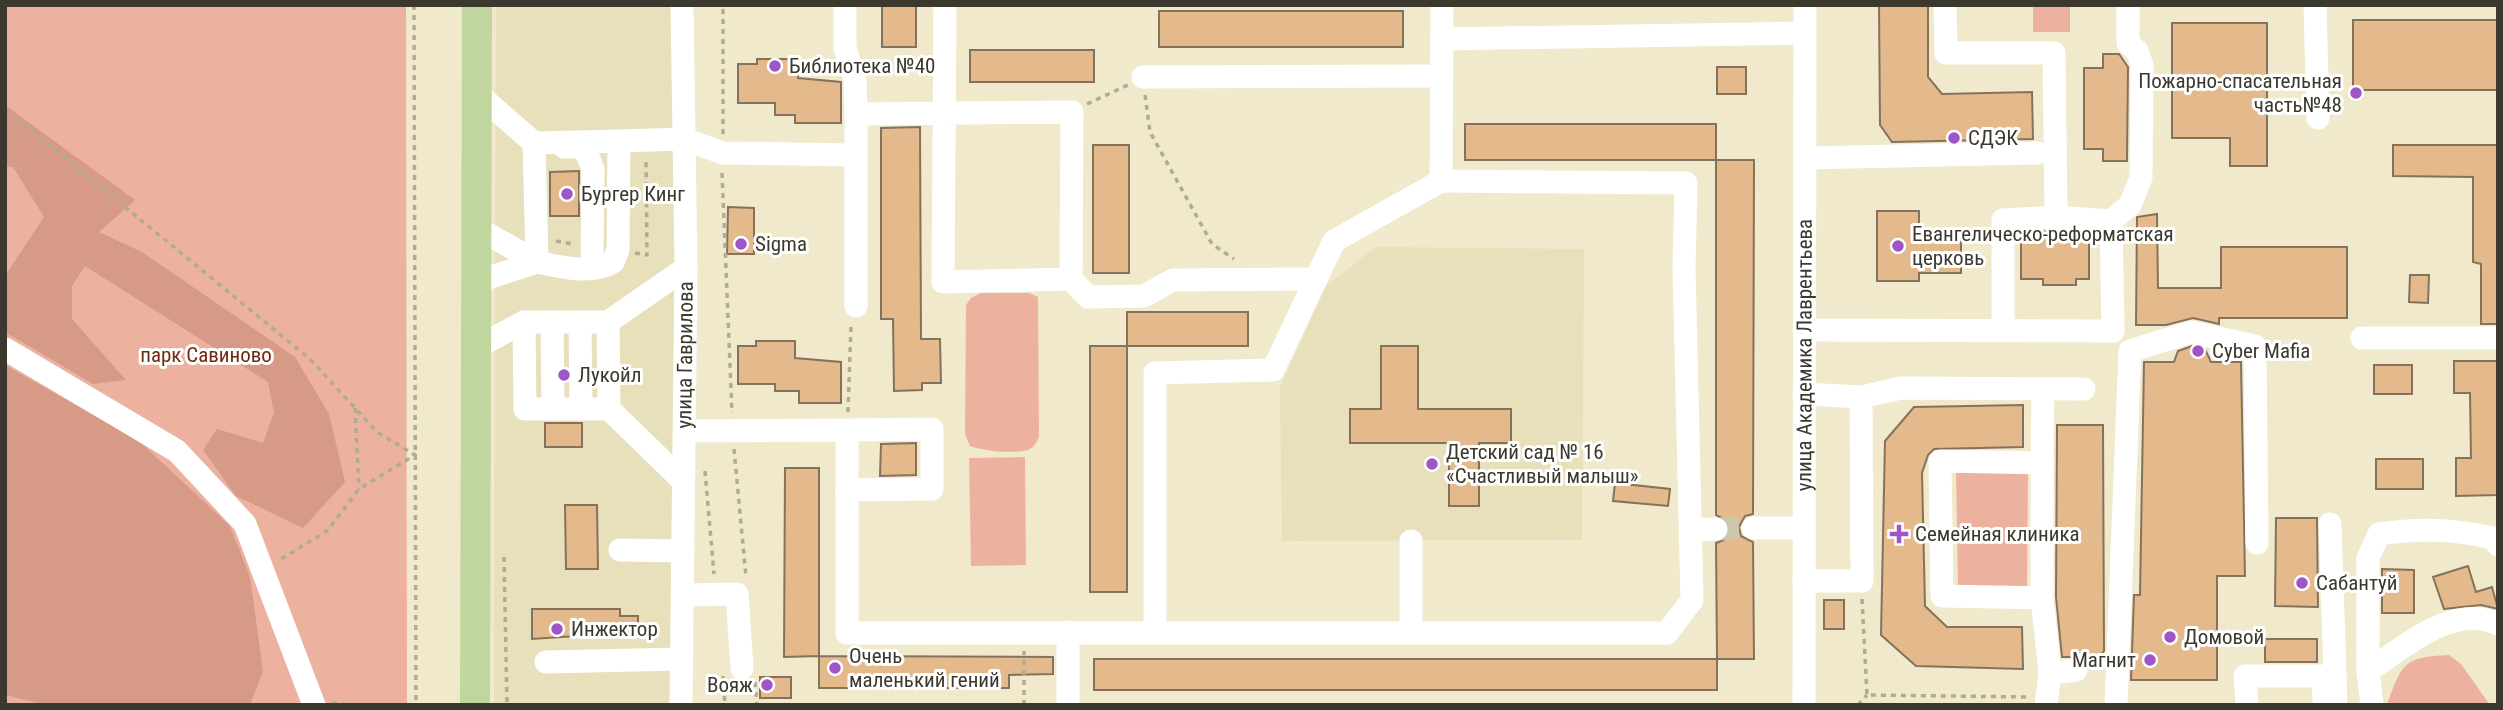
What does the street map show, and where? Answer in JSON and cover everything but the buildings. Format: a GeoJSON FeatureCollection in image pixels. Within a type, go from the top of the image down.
{"type":"FeatureCollection","features":[{"type":"Feature","properties":{"kind":"main road"},"geometry":{"type":"LineString","coordinates":[[475,705],[477,5]]}},
{"type":"Feature","properties":{"kind":"street","name":"улица Гаврилова"},"geometry":{"type":"LineString","coordinates":[[681,705],[683,481],[693,430],[686,268],[682,5]]}},
{"type":"Feature","properties":{"kind":"street"},"geometry":{"type":"LineString","coordinates":[[845,5],[845,48],[855,80],[856,306]]}},
{"type":"Feature","properties":{"kind":"street"},"geometry":{"type":"LineString","coordinates":[[945,5],[943,282],[1071,279]]}},
{"type":"Feature","properties":{"kind":"street"},"geometry":{"type":"LineString","coordinates":[[1441,181],[1442,5]]}},
{"type":"Feature","properties":{"kind":"street"},"geometry":{"type":"LineString","coordinates":[[1945,5],[1946,53],[2054,54],[2056,217]]}},
{"type":"Feature","properties":{"kind":"street"},"geometry":{"type":"LineString","coordinates":[[2003,330],[2003,220],[2056,217],[2111,221],[2130,205],[2141,178],[2142,65],[2137,51],[2128,43],[2128,5]]}},
{"type":"Feature","properties":{"kind":"street"},"geometry":{"type":"LineString","coordinates":[[2315,5],[2318,118]]}},
{"type":"Feature","properties":{"kind":"street","name":"улица Академика Лаврентьева"},"geometry":{"type":"LineString","coordinates":[[1804,705],[1806,6]]}},
{"type":"Feature","properties":{"kind":"street"},"geometry":{"type":"LineString","coordinates":[[1442,39],[1805,33]]}},
{"type":"Feature","properties":{"kind":"street"},"geometry":{"type":"LineString","coordinates":[[1143,77],[1442,76]]}},
{"type":"Feature","properties":{"kind":"street"},"geometry":{"type":"LineString","coordinates":[[477,93],[534,143],[684,139],[723,153],[856,155]]}},
{"type":"Feature","properties":{"kind":"street"},"geometry":{"type":"LineString","coordinates":[[856,114],[1072,112],[1071,279],[1088,297],[1144,296],[1173,280],[1316,279]]}},
{"type":"Feature","properties":{"kind":"street"},"geometry":{"type":"LineString","coordinates":[[477,228],[540,263],[557,268],[600,266],[613,262],[618,250],[619,141]]}},
{"type":"Feature","properties":{"kind":"street"},"geometry":{"type":"LineString","coordinates":[[534,143],[540,263]]}},
{"type":"Feature","properties":{"kind":"street"},"geometry":{"type":"LineString","coordinates":[[540,263],[541,167],[553,151],[580,147],[587,154],[593,169],[593,202],[600,266]]}},
{"type":"Feature","properties":{"kind":"street"},"geometry":{"type":"LineString","coordinates":[[1805,158],[2038,153]]}},
{"type":"Feature","properties":{"kind":"street"},"geometry":{"type":"LineString","coordinates":[[847,430],[847,633],[1667,633],[1692,600],[1684,268],[1686,183],[1441,181],[1334,241],[1273,370],[1155,373],[1155,631]]}},
{"type":"Feature","properties":{"kind":"street"},"geometry":{"type":"LineString","coordinates":[[1804,330],[2113,331],[2111,221]]}},
{"type":"Feature","properties":{"kind":"street"},"geometry":{"type":"LineString","coordinates":[[476,282],[540,263]]}},
{"type":"Feature","properties":{"kind":"street"},"geometry":{"type":"LineString","coordinates":[[475,348],[524,323],[608,322],[686,268]]}},
{"type":"Feature","properties":{"kind":"street"},"geometry":{"type":"LineString","coordinates":[[552,322],[553,409]]}},
{"type":"Feature","properties":{"kind":"street"},"geometry":{"type":"LineString","coordinates":[[580,322],[581,409]]}},
{"type":"Feature","properties":{"kind":"street"},"geometry":{"type":"LineString","coordinates":[[608,322],[609,409]]}},
{"type":"Feature","properties":{"kind":"street"},"geometry":{"type":"LineString","coordinates":[[524,323],[525,409],[609,409],[683,481]]}},
{"type":"Feature","properties":{"kind":"street"},"geometry":{"type":"LineString","coordinates":[[2116,705],[2130,351],[2191,332],[2255,346],[2257,543]]}},
{"type":"Feature","properties":{"kind":"street"},"geometry":{"type":"LineString","coordinates":[[2362,338],[2498,338]]}},
{"type":"Feature","properties":{"kind":"street"},"geometry":{"type":"LineString","coordinates":[[5,349],[177,451],[245,524],[314,705]]}},
{"type":"Feature","properties":{"kind":"street"},"geometry":{"type":"LineString","coordinates":[[1804,394],[1861,397],[1900,388],[2084,389]]}},
{"type":"Feature","properties":{"kind":"street"},"geometry":{"type":"LineString","coordinates":[[2039,701],[2061,668],[2042,598],[2043,390]]}},
{"type":"Feature","properties":{"kind":"street"},"geometry":{"type":"LineString","coordinates":[[1804,580],[1862,581],[1861,397]]}},
{"type":"Feature","properties":{"kind":"street"},"geometry":{"type":"LineString","coordinates":[[693,430],[932,429],[932,489],[847,490]]}},
{"type":"Feature","properties":{"kind":"street"},"geometry":{"type":"LineString","coordinates":[[2042,463],[1940,461],[1942,596],[2042,598]]}},
{"type":"Feature","properties":{"kind":"street"},"geometry":{"type":"LineString","coordinates":[[2330,524],[2336,705]]}},
{"type":"Feature","properties":{"kind":"street"},"geometry":{"type":"LineString","coordinates":[[1753,528],[1804,528]]}},
{"type":"Feature","properties":{"kind":"street"},"geometry":{"type":"LineString","coordinates":[[1691,530],[1716,529]]}},
{"type":"Feature","properties":{"kind":"street"},"geometry":{"type":"LineString","coordinates":[[2372,705],[2368,671],[2368,558],[2379,534],[2412,529],[2452,529],[2493,538],[2498,545]]}},
{"type":"Feature","properties":{"kind":"street"},"geometry":{"type":"LineString","coordinates":[[1411,541],[1412,632]]}},
{"type":"Feature","properties":{"kind":"street"},"geometry":{"type":"LineString","coordinates":[[620,550],[683,551]]}},
{"type":"Feature","properties":{"kind":"street"},"geometry":{"type":"LineString","coordinates":[[684,595],[737,594],[739,669]]}},
{"type":"Feature","properties":{"kind":"street"},"geometry":{"type":"LineString","coordinates":[[2368,671],[2443,625],[2483,617],[2498,624]]}},
{"type":"Feature","properties":{"kind":"street"},"geometry":{"type":"LineString","coordinates":[[1068,632],[1068,705]]}},
{"type":"Feature","properties":{"kind":"street"},"geometry":{"type":"LineString","coordinates":[[546,662],[681,659]]}},
{"type":"Feature","properties":{"kind":"street"},"geometry":{"type":"LineString","coordinates":[[2246,705],[2245,676],[2323,676],[2324,705]]}},
{"type":"Feature","properties":{"kind":"path"},"geometry":{"type":"LineString","coordinates":[[414,5],[416,705]]}},
{"type":"Feature","properties":{"kind":"path"},"geometry":{"type":"LineString","coordinates":[[723,5],[723,153],[733,430],[746,581]]}},
{"type":"Feature","properties":{"kind":"path"},"geometry":{"type":"LineString","coordinates":[[1072,112],[1143,77],[1150,132],[1212,244],[1261,279]]}},
{"type":"Feature","properties":{"kind":"path"},"geometry":{"type":"LineString","coordinates":[[5,119],[24,124],[310,359],[377,432],[415,455]]}},
{"type":"Feature","properties":{"kind":"path"},"geometry":{"type":"LineString","coordinates":[[847,430],[851,320],[856,306]]}},
{"type":"Feature","properties":{"kind":"path"},"geometry":{"type":"LineString","coordinates":[[355,408],[359,489]]}},
{"type":"Feature","properties":{"kind":"path"},"geometry":{"type":"LineString","coordinates":[[693,430],[716,594]]}},
{"type":"Feature","properties":{"kind":"path"},"geometry":{"type":"LineString","coordinates":[[263,570],[327,531],[359,489],[415,455]]}},
{"type":"Feature","properties":{"kind":"path"},"geometry":{"type":"LineString","coordinates":[[504,557],[507,705]]}},
{"type":"Feature","properties":{"kind":"path"},"geometry":{"type":"LineString","coordinates":[[1858,705],[1867,695],[1862,581]]}},
{"type":"Feature","properties":{"kind":"path"},"geometry":{"type":"LineString","coordinates":[[1024,632],[1024,705]]}},
{"type":"Feature","properties":{"kind":"path"},"geometry":{"type":"LineString","coordinates":[[725,705],[739,669]]}},
{"type":"Feature","properties":{"kind":"path"},"geometry":{"type":"LineString","coordinates":[[739,669],[757,705]]}},
{"type":"Feature","properties":{"kind":"path"},"geometry":{"type":"LineString","coordinates":[[1867,695],[2004,697],[2039,701]]}},
{"type":"Feature","properties":{"kind":"path"},"geometry":{"type":"LineString","coordinates":[[2004,697],[2004,705]]}},
{"type":"Feature","properties":{"kind":"shaded area"},"geometry":{"type":"Polygon","coordinates":[[[496,5],[675,5],[676,705],[494,705],[496,5]]]}},
{"type":"Feature","properties":{"kind":"shaded area"},"geometry":{"type":"Polygon","coordinates":[[[5,105],[135,200],[99,232],[142,252],[295,357],[329,414],[345,482],[303,528],[236,496],[203,450],[217,429],[263,443],[274,413],[268,382],[85,266],[72,286],[72,319],[126,380],[93,384],[5,332],[5,276],[44,217],[13,167],[5,166],[5,105]]]}},
{"type":"Feature","properties":{"kind":"shaded area","name":"Детский сад № 16 «Счастливый малыш»"},"geometry":{"type":"Polygon","coordinates":[[[1376,247],[1584,249],[1582,540],[1282,541],[1280,388],[1326,286],[1376,247]]]}},
{"type":"Feature","properties":{"kind":"shaded area"},"geometry":{"type":"Polygon","coordinates":[[[5,365],[139,441],[230,526],[250,577],[263,671],[250,705],[47,705],[5,695],[5,365]]]}},
{"type":"Feature","properties":{"kind":"green space","name":"парк Савиново"},"geometry":{"type":"Polygon","coordinates":[[[5,5],[406,5],[407,705],[5,705],[5,5]]]}},
{"type":"Feature","properties":{"kind":"green space"},"geometry":{"type":"Polygon","coordinates":[[[2033,5],[2070,5],[2070,32],[2033,32],[2033,5]]]}},
{"type":"Feature","properties":{"kind":"green space"},"geometry":{"type":"Polygon","coordinates":[[[981,293],[1029,293],[1038,297],[1039,437],[1028,450],[1007,452],[976,448],[970,446],[965,434],[966,305],[971,298],[981,293]]]}},
{"type":"Feature","properties":{"kind":"green space"},"geometry":{"type":"Polygon","coordinates":[[[1025,457],[1026,565],[971,566],[969,458],[1025,457]]]}},
{"type":"Feature","properties":{"kind":"green space"},"geometry":{"type":"Polygon","coordinates":[[[2028,470],[2027,589],[1958,587],[1956,471],[2028,470]]]}},
{"type":"Feature","properties":{"kind":"green space"},"geometry":{"type":"Polygon","coordinates":[[[2449,655],[2461,664],[2490,705],[2387,705],[2406,665],[2422,658],[2449,655]]]}},
{"type":"Feature","properties":{"kind":"tunnel"},"geometry":{"type":"LineString","coordinates":[[1716,529],[1753,528]]}},
{"type":"Feature","properties":{"kind":"place","name":"Библиотека №40"},"geometry":{"type":"Point","coordinates":[775,66]}},
{"type":"Feature","properties":{"kind":"place","name":"Пожарно-спасательная часть№48"},"geometry":{"type":"Point","coordinates":[2356,93]}},
{"type":"Feature","properties":{"kind":"place","name":"СДЭК"},"geometry":{"type":"Point","coordinates":[1954,138]}},
{"type":"Feature","properties":{"kind":"place","name":"Бургер Кинг"},"geometry":{"type":"Point","coordinates":[567,194]}},
{"type":"Feature","properties":{"kind":"place","name":"Sigma"},"geometry":{"type":"Point","coordinates":[741,244]}},
{"type":"Feature","properties":{"kind":"place","name":"Евангелическо-реформатская церковь"},"geometry":{"type":"Point","coordinates":[1898,246]}},
{"type":"Feature","properties":{"kind":"place","name":"Cyber Mafia"},"geometry":{"type":"Point","coordinates":[2198,351]}},
{"type":"Feature","properties":{"kind":"place","name":"Лукойл"},"geometry":{"type":"Point","coordinates":[564,375]}},
{"type":"Feature","properties":{"kind":"place","name":"Детский сад № 16 «Счастливый малыш»"},"geometry":{"type":"Point","coordinates":[1432,464]}},
{"type":"Feature","properties":{"kind":"place","name":"Семейная клиника"},"geometry":{"type":"Point","coordinates":[1899,534]}},
{"type":"Feature","properties":{"kind":"place","name":"Сабантуй"},"geometry":{"type":"Point","coordinates":[2302,583]}},
{"type":"Feature","properties":{"kind":"place","name":"Инжектор"},"geometry":{"type":"Point","coordinates":[557,629]}},
{"type":"Feature","properties":{"kind":"place","name":"Домовой"},"geometry":{"type":"Point","coordinates":[2170,637]}},
{"type":"Feature","properties":{"kind":"place","name":"Магнит"},"geometry":{"type":"Point","coordinates":[2150,660]}},
{"type":"Feature","properties":{"kind":"place","name":"Очень маленький гений"},"geometry":{"type":"Point","coordinates":[835,668]}},
{"type":"Feature","properties":{"kind":"place","name":"Вояж"},"geometry":{"type":"Point","coordinates":[767,685]}}]}
